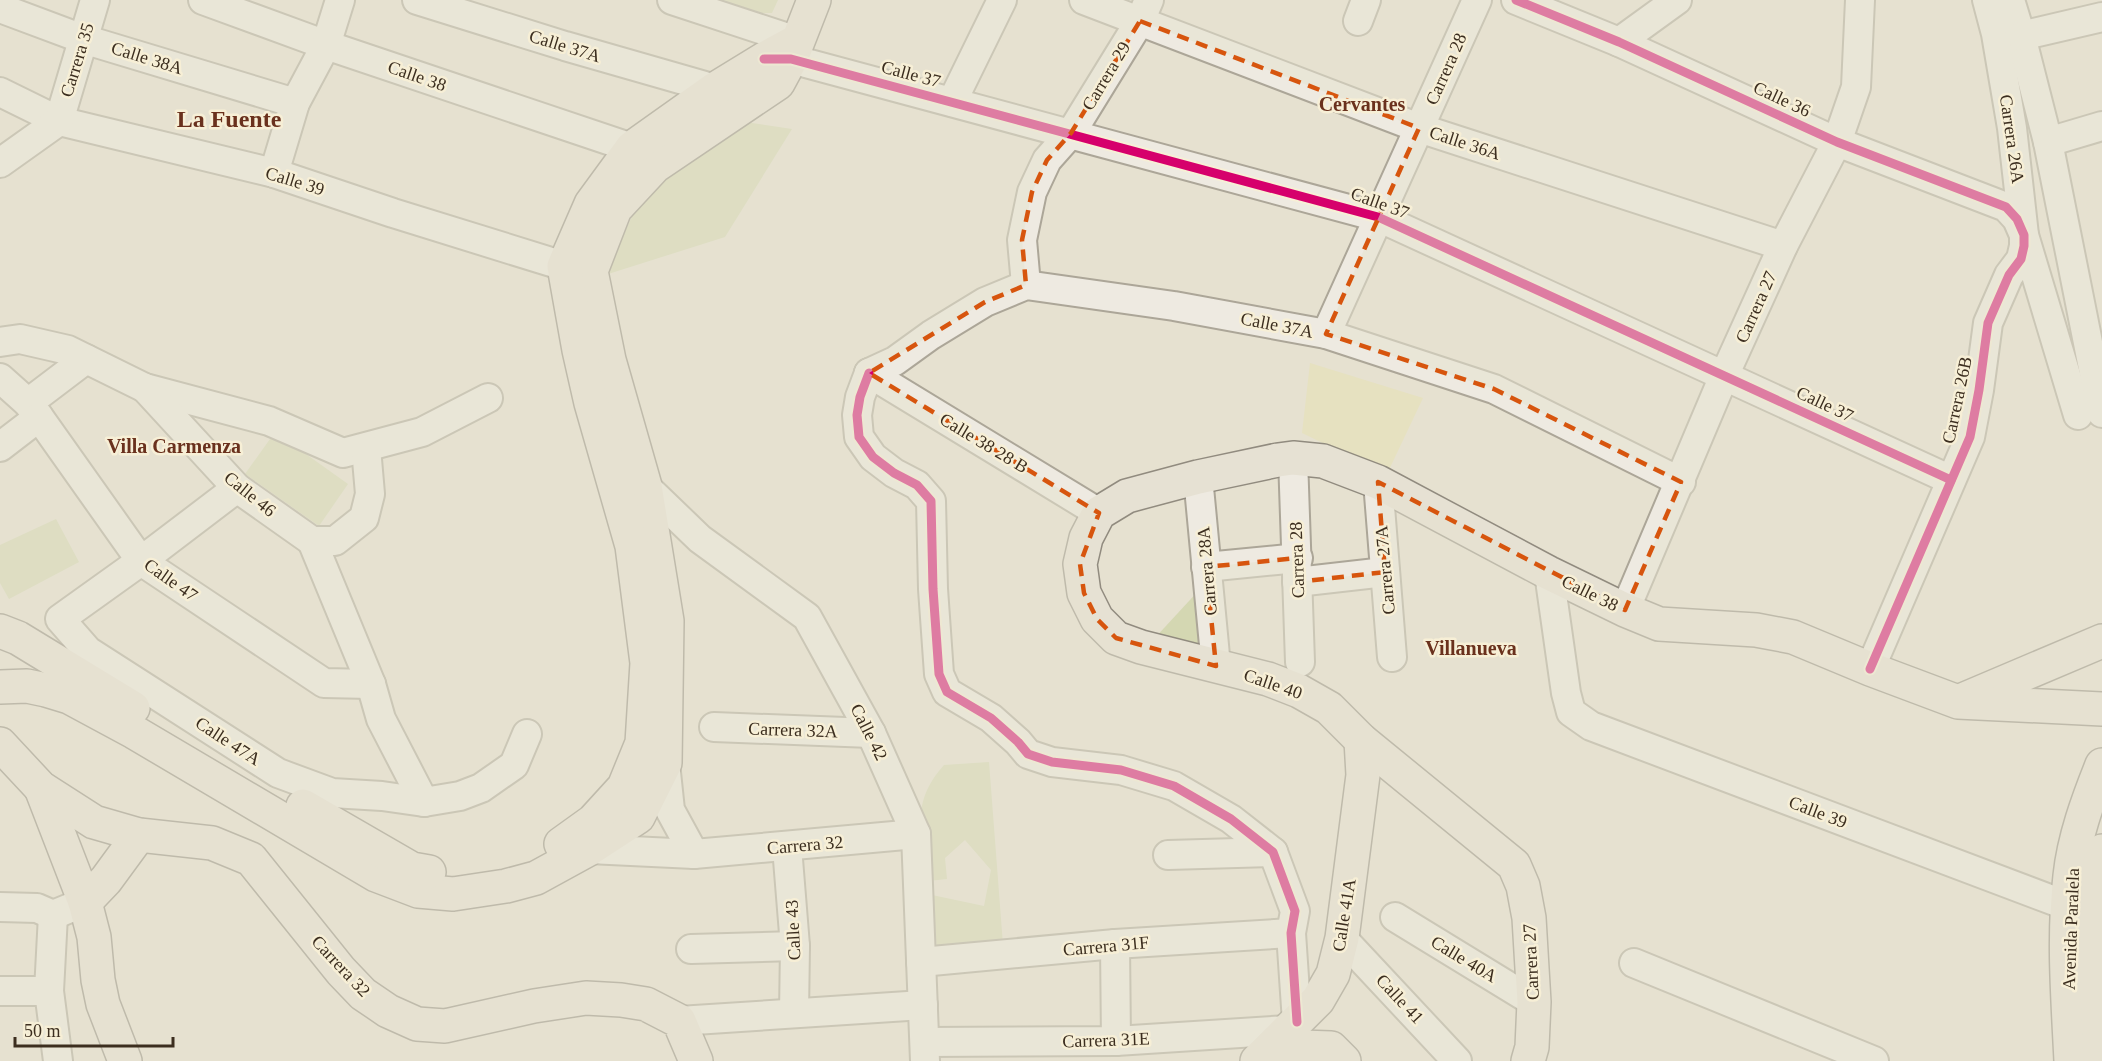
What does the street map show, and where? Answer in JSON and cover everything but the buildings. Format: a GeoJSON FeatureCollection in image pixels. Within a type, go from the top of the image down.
{"type":"FeatureCollection","features":[{"type":"Feature","properties":{"kind":"main road"},"geometry":{"type":"LineString","coordinates":[[578,268],[615,209],[655,166],[778,83],[784,53],[814,0]]}},
{"type":"Feature","properties":{"kind":"main road"},"geometry":{"type":"LineString","coordinates":[[0,631],[18,638],[142,714],[412,869],[455,877],[485,873],[526,862],[551,850],[593,821],[624,787],[642,743],[647,663],[632,546],[579,350],[578,268],[591,204],[632,148],[715,89],[784,53]]}},
{"type":"Feature","properties":{"kind":"main road"},"geometry":{"type":"LineString","coordinates":[[0,687],[27,686],[69,697],[134,732],[376,875],[418,891],[453,894],[506,886],[536,878],[590,849],[638,817],[665,763],[668,621],[645,486],[609,360],[578,268]]}},
{"type":"Feature","properties":{"kind":"main road","name":"Calle 38"},"geometry":{"type":"LineString","coordinates":[[1099,513],[1127,496],[1198,477],[1293,458],[1323,462],[1378,482],[1550,573],[1659,624],[1756,630],[1793,637],[1958,702],[2102,709]]}},
{"type":"Feature","properties":{"kind":"main road","name":"Calle 40"},"geometry":{"type":"LineString","coordinates":[[1099,513],[1086,538],[1080,564],[1084,593],[1097,619],[1116,638],[1141,647],[1268,679],[1299,691],[1329,708],[1361,740]]}},
{"type":"Feature","properties":{"kind":"main road"},"geometry":{"type":"LineString","coordinates":[[1958,702],[2102,641]]}},
{"type":"Feature","properties":{"kind":"main road","name":"Calle 41A"},"geometry":{"type":"LineString","coordinates":[[1286,1032],[1332,974],[1342,938],[1377,769],[1361,740]]}},
{"type":"Feature","properties":{"kind":"main road"},"geometry":{"type":"LineString","coordinates":[[0,744],[41,788],[85,902],[94,937],[103,1004],[125,1061]]}},
{"type":"Feature","properties":{"kind":"main road","name":"Avenida Paralela"},"geometry":{"type":"LineString","coordinates":[[2093,1054],[2067,973],[2068,906],[2070,874],[2086,805],[2102,765]]}},
{"type":"Feature","properties":{"kind":"main road","name":"Carrera 27"},"geometry":{"type":"LineString","coordinates":[[1377,769],[1514,864],[1523,886],[1529,918],[1534,1002],[1532,1047],[1528,1061]]}},
{"type":"Feature","properties":{"kind":"main road","name":"Carrera 32"},"geometry":{"type":"LineString","coordinates":[[41,788],[94,822],[139,835],[212,843],[251,859],[328,955],[363,994],[388,1011],[417,1024],[444,1026],[534,1006],[586,998],[646,1004],[679,1021]]}},
{"type":"Feature","properties":{"kind":"main road"},"geometry":{"type":"LineString","coordinates":[[85,902],[106,879],[139,835]]}},
{"type":"Feature","properties":{"kind":"main road","name":"Avenida Paralela"},"geometry":{"type":"LineString","coordinates":[[2093,1054],[2094,916],[2102,851]]}},
{"type":"Feature","properties":{"kind":"main road"},"geometry":{"type":"LineString","coordinates":[[679,1021],[696,1061]]}},
{"type":"Feature","properties":{"kind":"main road"},"geometry":{"type":"LineString","coordinates":[[1286,1032],[1321,1021],[1338,1055]]}},
{"type":"Feature","properties":{"kind":"main road"},"geometry":{"type":"LineString","coordinates":[[1286,1032],[1338,1055]]}},
{"type":"Feature","properties":{"kind":"street","name":"Carrera 35"},"geometry":{"type":"LineString","coordinates":[[59,121],[95,0]]}},
{"type":"Feature","properties":{"kind":"street","name":"Calle 38"},"geometry":{"type":"LineString","coordinates":[[203,0],[326,45],[632,148]]}},
{"type":"Feature","properties":{"kind":"street"},"geometry":{"type":"LineString","coordinates":[[274,173],[295,103],[326,45],[340,0]]}},
{"type":"Feature","properties":{"kind":"street","name":"Calle 37A"},"geometry":{"type":"LineString","coordinates":[[417,0],[715,89]]}},
{"type":"Feature","properties":{"kind":"street","name":"Calle 37"},"geometry":{"type":"LineString","coordinates":[[672,0],[784,53],[952,102],[1378,217],[1951,480]]}},
{"type":"Feature","properties":{"kind":"street"},"geometry":{"type":"LineString","coordinates":[[952,102],[1002,0]]}},
{"type":"Feature","properties":{"kind":"street","name":"Calle 36A"},"geometry":{"type":"LineString","coordinates":[[1084,0],[1144,11],[1419,128],[1784,246]]}},
{"type":"Feature","properties":{"kind":"street","name":"Carrera 28"},"geometry":{"type":"LineString","coordinates":[[1326,334],[1477,0]]}},
{"type":"Feature","properties":{"kind":"street","name":"Calle 36"},"geometry":{"type":"LineString","coordinates":[[1516,0],[1619,42],[1837,142],[2006,207],[2018,219],[2024,235]]}},
{"type":"Feature","properties":{"kind":"street"},"geometry":{"type":"LineString","coordinates":[[1619,42],[1677,0]]}},
{"type":"Feature","properties":{"kind":"street","name":"Carrera 27"},"geometry":{"type":"LineString","coordinates":[[1625,610],[1724,376],[1784,246],[1837,142],[1856,87],[1860,0]]}},
{"type":"Feature","properties":{"kind":"street","name":"Carrera 26A"},"geometry":{"type":"LineString","coordinates":[[1987,0],[1996,34],[2012,128],[2024,235],[2090,414]]}},
{"type":"Feature","properties":{"kind":"street"},"geometry":{"type":"LineString","coordinates":[[2010,0],[2048,142],[2090,414]]}},
{"type":"Feature","properties":{"kind":"street","name":"Calle 38A"},"geometry":{"type":"LineString","coordinates":[[0,8],[83,39],[295,103]]}},
{"type":"Feature","properties":{"kind":"street","name":"Carrera 29"},"geometry":{"type":"LineString","coordinates":[[1026,285],[1022,240],[1032,192],[1047,160],[1071,133],[1144,11]]}},
{"type":"Feature","properties":{"kind":"street"},"geometry":{"type":"LineString","coordinates":[[2021,36],[2102,17]]}},
{"type":"Feature","properties":{"kind":"street","name":"Calle 39"},"geometry":{"type":"LineString","coordinates":[[0,92],[59,121],[274,173],[393,213],[578,268]]}},
{"type":"Feature","properties":{"kind":"street"},"geometry":{"type":"LineString","coordinates":[[0,163],[59,121]]}},
{"type":"Feature","properties":{"kind":"street"},"geometry":{"type":"LineString","coordinates":[[2048,142],[2102,126]]}},
{"type":"Feature","properties":{"kind":"street","name":"Carrera 26B"},"geometry":{"type":"LineString","coordinates":[[1870,669],[1970,437],[1988,323],[2009,275],[2021,259],[2024,235]]}},
{"type":"Feature","properties":{"kind":"street"},"geometry":{"type":"LineString","coordinates":[[1026,285],[985,302],[931,335],[895,361],[869,373],[860,397],[857,414],[859,438],[873,457],[894,473],[917,485],[931,501],[933,589],[939,674],[947,692],[991,718],[1028,754],[1052,762],[1121,770],[1174,786],[1231,819],[1273,852],[1294,911],[1286,1032]]}},
{"type":"Feature","properties":{"kind":"street","name":"Calle 37A"},"geometry":{"type":"LineString","coordinates":[[1026,285],[1174,306],[1326,334],[1494,389],[1681,482]]}},
{"type":"Feature","properties":{"kind":"street"},"geometry":{"type":"LineString","coordinates":[[0,342],[20,339],[68,351],[146,388],[269,421],[343,453],[422,432],[488,398]]}},
{"type":"Feature","properties":{"kind":"street"},"geometry":{"type":"LineString","coordinates":[[0,447],[33,410],[86,359]]}},
{"type":"Feature","properties":{"kind":"street","name":"Calle 38 28 B"},"geometry":{"type":"LineString","coordinates":[[869,373],[1099,513]]}},
{"type":"Feature","properties":{"kind":"street","name":"Calle 47"},"geometry":{"type":"LineString","coordinates":[[0,378],[33,410],[141,561],[324,683],[371,684]]}},
{"type":"Feature","properties":{"kind":"street","name":"Calle 46"},"geometry":{"type":"LineString","coordinates":[[146,388],[237,488],[312,541]]}},
{"type":"Feature","properties":{"kind":"street"},"geometry":{"type":"LineString","coordinates":[[366,448],[370,494],[364,518],[335,541],[312,541],[371,684],[381,719],[424,802]]}},
{"type":"Feature","properties":{"kind":"street","name":"Carrera 28"},"geometry":{"type":"LineString","coordinates":[[1293,458],[1300,662]]}},
{"type":"Feature","properties":{"kind":"street","name":"Carrera 28A"},"geometry":{"type":"LineString","coordinates":[[1198,477],[1215,666]]}},
{"type":"Feature","properties":{"kind":"street","name":"Carrera 27A"},"geometry":{"type":"LineString","coordinates":[[1378,482],[1392,657]]}},
{"type":"Feature","properties":{"kind":"street","name":"Calle 42"},"geometry":{"type":"LineString","coordinates":[[645,486],[700,539],[807,617],[871,733],[915,834],[925,1052]]}},
{"type":"Feature","properties":{"kind":"street"},"geometry":{"type":"LineString","coordinates":[[141,561],[237,488]]}},
{"type":"Feature","properties":{"kind":"street","name":"Calle 47A"},"geometry":{"type":"LineString","coordinates":[[141,561],[60,619],[88,651],[278,773],[332,793],[382,796],[424,802],[460,796],[481,788],[514,765],[527,734]]}},
{"type":"Feature","properties":{"kind":"street"},"geometry":{"type":"LineString","coordinates":[[1206,567],[1385,572]]}},
{"type":"Feature","properties":{"kind":"street","name":"Calle 39"},"geometry":{"type":"LineString","coordinates":[[1550,573],[1566,693],[1571,712],[1591,726],[2068,906]]}},
{"type":"Feature","properties":{"kind":"street","name":"Carrera 32A"},"geometry":{"type":"LineString","coordinates":[[714,727],[871,733]]}},
{"type":"Feature","properties":{"kind":"street"},"geometry":{"type":"LineString","coordinates":[[665,763],[669,810],[694,854]]}},
{"type":"Feature","properties":{"kind":"street","name":"Carrera 32"},"geometry":{"type":"LineString","coordinates":[[590,849],[694,854],[915,834]]}},
{"type":"Feature","properties":{"kind":"street","name":"Calle 43"},"geometry":{"type":"LineString","coordinates":[[788,847],[795,946],[795,1013]]}},
{"type":"Feature","properties":{"kind":"street"},"geometry":{"type":"LineString","coordinates":[[1168,855],[1273,852]]}},
{"type":"Feature","properties":{"kind":"street"},"geometry":{"type":"LineString","coordinates":[[0,907],[37,908],[53,915],[85,902]]}},
{"type":"Feature","properties":{"kind":"street"},"geometry":{"type":"LineString","coordinates":[[53,915],[49,991],[58,1061]]}},
{"type":"Feature","properties":{"kind":"street","name":"Calle 40A"},"geometry":{"type":"LineString","coordinates":[[1395,917],[1534,1002]]}},
{"type":"Feature","properties":{"kind":"street","name":"Carrera 31F"},"geometry":{"type":"LineString","coordinates":[[921,962],[1115,944],[1291,933]]}},
{"type":"Feature","properties":{"kind":"street","name":"Calle 41"},"geometry":{"type":"LineString","coordinates":[[1342,938],[1458,1061]]}},
{"type":"Feature","properties":{"kind":"street"},"geometry":{"type":"LineString","coordinates":[[1115,944],[1116,1041]]}},
{"type":"Feature","properties":{"kind":"street"},"geometry":{"type":"LineString","coordinates":[[691,949],[795,946]]}},
{"type":"Feature","properties":{"kind":"street"},"geometry":{"type":"LineString","coordinates":[[1634,963],[1874,1061]]}},
{"type":"Feature","properties":{"kind":"street"},"geometry":{"type":"LineString","coordinates":[[0,992],[49,991]]}},
{"type":"Feature","properties":{"kind":"street"},"geometry":{"type":"LineString","coordinates":[[679,1021],[923,1005]]}},
{"type":"Feature","properties":{"kind":"street","name":"Carrera 31E"},"geometry":{"type":"LineString","coordinates":[[925,1052],[1286,1032]]}},
{"type":"Feature","properties":{"kind":"highlighted area"},"geometry":{"type":"Polygon","coordinates":[[[1140,21],[1419,128],[1326,334],[1494,389],[1681,482],[1625,610],[1378,482],[1385,572],[1297,582],[1298,558],[1206,567],[1216,666],[1116,638],[1097,619],[1084,593],[1080,564],[1099,513],[869,373],[985,302],[1026,285],[1022,240],[1032,192],[1047,160],[1071,133],[1140,21]]]}},
{"type":"Feature","properties":{"kind":"shaded area"},"geometry":{"type":"Polygon","coordinates":[[[1310,363],[1423,398],[1387,474],[1302,433],[1310,363]]]}},
{"type":"Feature","properties":{"kind":"green space"},"geometry":{"type":"Polygon","coordinates":[[[707,0],[778,0],[772,13],[742,13],[707,0]]]}},
{"type":"Feature","properties":{"kind":"green space"},"geometry":{"type":"Polygon","coordinates":[[[738,121],[792,129],[725,237],[605,275],[640,199],[738,121]]]}},
{"type":"Feature","properties":{"kind":"green space"},"geometry":{"type":"Polygon","coordinates":[[[275,432],[348,484],[319,526],[245,474],[275,432]]]}},
{"type":"Feature","properties":{"kind":"green space"},"geometry":{"type":"Polygon","coordinates":[[[56,519],[79,562],[9,599],[0,583],[0,545],[56,519]]]}},
{"type":"Feature","properties":{"kind":"green space"},"geometry":{"type":"Polygon","coordinates":[[[1201,588],[1212,645],[1153,640],[1201,588]]]}},
{"type":"Feature","properties":{"kind":"green space"},"geometry":{"type":"Polygon","coordinates":[[[989,762],[1003,945],[937,950],[932,895],[984,906],[991,870],[965,840],[945,858],[947,879],[928,881],[921,834],[922,806],[933,779],[944,765],[989,762]]]}},
{"type":"Feature","properties":{"kind":"cycle path"},"geometry":{"type":"LineString","coordinates":[[1516,0],[1619,42],[1837,142],[2006,207],[2017,219],[2024,235],[2024,246],[2021,259],[2009,275],[1988,323],[1970,437],[1870,669]]}},
{"type":"Feature","properties":{"kind":"cycle path"},"geometry":{"type":"LineString","coordinates":[[764,59],[791,59],[1378,217],[1951,480]]}},
{"type":"Feature","properties":{"kind":"cycle path"},"geometry":{"type":"LineString","coordinates":[[869,373],[860,397],[857,415],[859,437],[873,457],[894,473],[917,485],[931,501],[933,589],[939,674],[947,692],[991,718],[1028,754],[1052,762],[1121,770],[1174,786],[1231,819],[1273,852],[1295,911],[1291,933],[1297,1022]]}},
{"type":"Feature","properties":{"kind":"district","name":"Cervantes"},"geometry":{"type":"Point","coordinates":[1362,104]}},
{"type":"Feature","properties":{"kind":"district","name":"La Fuente"},"geometry":{"type":"Point","coordinates":[229,119]}},
{"type":"Feature","properties":{"kind":"district","name":"Villa Carmenza"},"geometry":{"type":"Point","coordinates":[174,446]}},
{"type":"Feature","properties":{"kind":"district","name":"Villanueva"},"geometry":{"type":"Point","coordinates":[1471,648]}}]}
